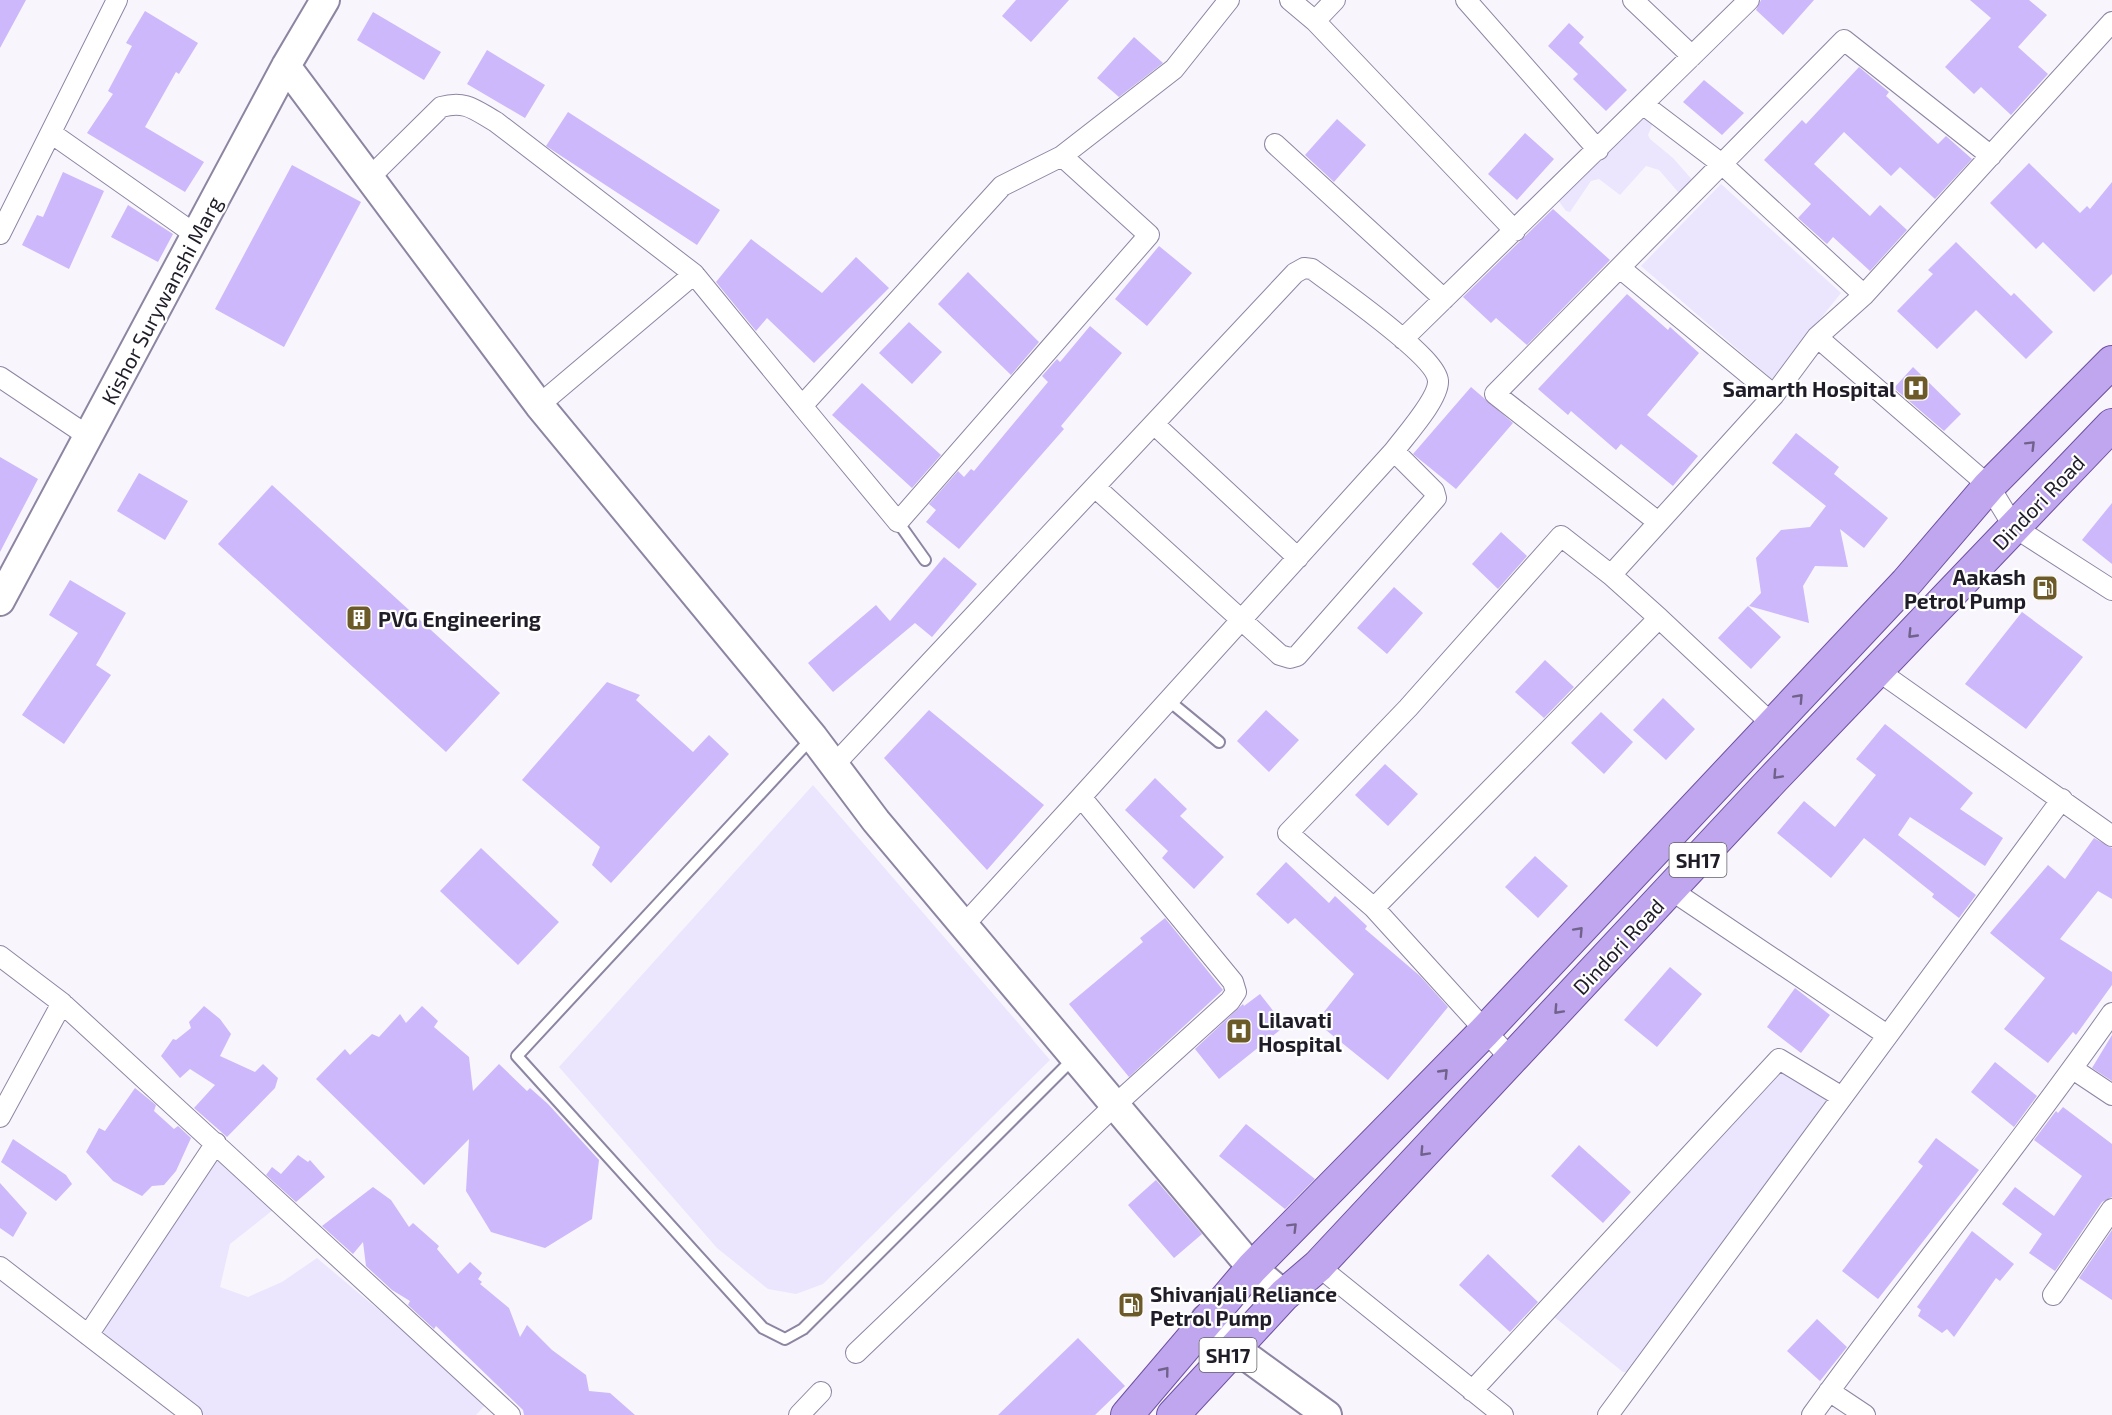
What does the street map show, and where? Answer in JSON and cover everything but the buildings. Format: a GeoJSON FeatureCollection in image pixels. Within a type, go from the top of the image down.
{"type":"FeatureCollection","features":[{"type":"Feature","properties":{"kind":"main road"},"geometry":{"type":"LineString","coordinates":[[1252,1268],[1484,1032],[1906,583],[1989,486],[2112,362]]}},
{"type":"Feature","properties":{"kind":"main road","name":"Dindori Road"},"geometry":{"type":"LineString","coordinates":[[1173,1415],[1284,1295],[1318,1266],[1877,670],[2112,425]]}},
{"type":"Feature","properties":{"kind":"main road","name":"SH17"},"geometry":{"type":"LineString","coordinates":[[1127,1415],[1206,1319],[1252,1268]]}},
{"type":"Feature","properties":{"kind":"street"},"geometry":{"type":"LineString","coordinates":[[0,234],[117,0]]}},
{"type":"Feature","properties":{"kind":"street","name":"Kishor Surywanshi Marg"},"geometry":{"type":"LineString","coordinates":[[0,601],[286,66],[324,0]]}},
{"type":"Feature","properties":{"kind":"street"},"geometry":{"type":"LineString","coordinates":[[802,406],[1002,186],[1062,156],[1174,69],[1229,0]]}},
{"type":"Feature","properties":{"kind":"street"},"geometry":{"type":"LineString","coordinates":[[1290,0],[1315,21],[1515,231]]}},
{"type":"Feature","properties":{"kind":"street"},"geometry":{"type":"LineString","coordinates":[[1315,21],[1335,0]]}},
{"type":"Feature","properties":{"kind":"street"},"geometry":{"type":"LineString","coordinates":[[1466,0],[1598,150]]}},
{"type":"Feature","properties":{"kind":"street"},"geometry":{"type":"LineString","coordinates":[[1634,0],[1692,56]]}},
{"type":"Feature","properties":{"kind":"street"},"geometry":{"type":"LineString","coordinates":[[1403,339],[1749,0]]}},
{"type":"Feature","properties":{"kind":"street"},"geometry":{"type":"LineString","coordinates":[[1611,574],[1773,395],[1817,337],[1864,295],[2112,22]]}},
{"type":"Feature","properties":{"kind":"street"},"geometry":{"type":"LineString","coordinates":[[1658,522],[1495,394],[1844,40],[1991,156]]}},
{"type":"Feature","properties":{"kind":"street"},"geometry":{"type":"LineString","coordinates":[[286,66],[539,405],[813,737],[963,926],[1252,1268],[1284,1295]]}},
{"type":"Feature","properties":{"kind":"street"},"geometry":{"type":"LineString","coordinates":[[369,178],[441,107],[456,103],[468,106],[496,122],[694,274],[898,522],[1149,235],[1062,156]]}},
{"type":"Feature","properties":{"kind":"street"},"geometry":{"type":"LineString","coordinates":[[1644,105],[1723,165],[1864,295]]}},
{"type":"Feature","properties":{"kind":"street"},"geometry":{"type":"LineString","coordinates":[[51,133],[196,235]]}},
{"type":"Feature","properties":{"kind":"street"},"geometry":{"type":"LineString","coordinates":[[1275,144],[1444,298]]}},
{"type":"Feature","properties":{"kind":"street"},"geometry":{"type":"LineString","coordinates":[[833,765],[973,613],[1155,425],[1295,273],[1304,268],[1312,268],[1403,339],[1432,365],[1438,381],[1434,396],[1394,451],[963,926]]}},
{"type":"Feature","properties":{"kind":"street"},"geometry":{"type":"LineString","coordinates":[[1620,268],[1773,395]]}},
{"type":"Feature","properties":{"kind":"street"},"geometry":{"type":"LineString","coordinates":[[539,405],[694,274]]}},
{"type":"Feature","properties":{"kind":"street"},"geometry":{"type":"LineString","coordinates":[[1817,337],[1989,486],[2014,527],[2112,590]]}},
{"type":"Feature","properties":{"kind":"street"},"geometry":{"type":"LineString","coordinates":[[0,376],[88,436]]}},
{"type":"Feature","properties":{"kind":"street"},"geometry":{"type":"LineString","coordinates":[[1155,425],[1298,558]]}},
{"type":"Feature","properties":{"kind":"street"},"geometry":{"type":"LineString","coordinates":[[1095,487],[1280,655],[1290,658],[1297,656],[1436,498],[1434,491],[1394,451]]}},
{"type":"Feature","properties":{"kind":"street"},"geometry":{"type":"LineString","coordinates":[[1511,1059],[1374,909],[1288,833],[1408,708],[1561,536],[1611,574],[1773,725]]}},
{"type":"Feature","properties":{"kind":"street"},"geometry":{"type":"LineString","coordinates":[[1374,909],[1659,618]]}},
{"type":"Feature","properties":{"kind":"street"},"geometry":{"type":"LineString","coordinates":[[1877,670],[2112,836]]}},
{"type":"Feature","properties":{"kind":"street"},"geometry":{"type":"LineString","coordinates":[[856,1353],[1236,992],[1233,982],[1081,797]]}},
{"type":"Feature","properties":{"kind":"street"},"geometry":{"type":"LineString","coordinates":[[1608,1415],[2062,799]]}},
{"type":"Feature","properties":{"kind":"street"},"geometry":{"type":"LineString","coordinates":[[1671,890],[1887,1035]]}},
{"type":"Feature","properties":{"kind":"street"},"geometry":{"type":"LineString","coordinates":[[0,956],[62,1003],[216,1143],[497,1411]]}},
{"type":"Feature","properties":{"kind":"street"},"geometry":{"type":"LineString","coordinates":[[0,1117],[62,1003]]}},
{"type":"Feature","properties":{"kind":"street"},"geometry":{"type":"LineString","coordinates":[[1812,1415],[2073,1069],[2112,1013]]}},
{"type":"Feature","properties":{"kind":"street"},"geometry":{"type":"LineString","coordinates":[[1472,1391],[1779,1059],[1842,1097]]}},
{"type":"Feature","properties":{"kind":"street"},"geometry":{"type":"LineString","coordinates":[[2073,1069],[2112,1095]]}},
{"type":"Feature","properties":{"kind":"street"},"geometry":{"type":"LineString","coordinates":[[88,1335],[216,1143]]}},
{"type":"Feature","properties":{"kind":"street"},"geometry":{"type":"LineString","coordinates":[[2053,1295],[2112,1209]]}},
{"type":"Feature","properties":{"kind":"street"},"geometry":{"type":"LineString","coordinates":[[1318,1266],[1503,1415]]}},
{"type":"Feature","properties":{"kind":"street"},"geometry":{"type":"LineString","coordinates":[[0,1267],[192,1415]]}},
{"type":"Feature","properties":{"kind":"street"},"geometry":{"type":"LineString","coordinates":[[1206,1319],[1235,1347],[1327,1415]]}},
{"type":"Feature","properties":{"kind":"street"},"geometry":{"type":"LineString","coordinates":[[1829,1391],[1864,1415]]}},
{"type":"Feature","properties":{"kind":"street"},"geometry":{"type":"LineString","coordinates":[[799,1415],[821,1392]]}},
{"type":"Feature","properties":{"kind":"lane"},"geometry":{"type":"LineString","coordinates":[[898,522],[925,560]]}},
{"type":"Feature","properties":{"kind":"lane"},"geometry":{"type":"LineString","coordinates":[[1168,700],[1219,742]]}},
{"type":"Feature","properties":{"kind":"lane"},"geometry":{"type":"LineString","coordinates":[[813,737],[517,1056],[763,1328],[785,1339],[804,1329],[1074,1058]]}},
{"type":"Feature","properties":{"kind":"shaded area"},"geometry":{"type":"Polygon","coordinates":[[[1644,111],[1654,120],[1648,135],[1650,139],[1673,158],[1695,183],[1679,193],[1659,170],[1646,166],[1620,195],[1599,179],[1591,181],[1570,212],[1566,211],[1555,196],[1644,111]]]}},
{"type":"Feature","properties":{"kind":"shaded area"},"geometry":{"type":"Polygon","coordinates":[[[1721,184],[1841,293],[1772,379],[1641,266],[1721,184]]]}},
{"type":"Feature","properties":{"kind":"shaded area"},"geometry":{"type":"Polygon","coordinates":[[[813,785],[1050,1060],[823,1284],[796,1294],[768,1289],[717,1248],[559,1067],[813,785]]]}},
{"type":"Feature","properties":{"kind":"shaded area"},"geometry":{"type":"Polygon","coordinates":[[[1779,1069],[1830,1102],[1630,1372],[1623,1372],[1553,1316],[1779,1069]]]}},
{"type":"Feature","properties":{"kind":"shaded area"},"geometry":{"type":"Polygon","coordinates":[[[216,1152],[273,1210],[230,1244],[220,1287],[248,1297],[282,1282],[317,1258],[488,1402],[476,1415],[204,1415],[91,1329],[216,1152]]]}},
{"type":"Feature","properties":{"kind":"place","name":"Samarth Hospital"},"geometry":{"type":"Point","coordinates":[1916,388]}},
{"type":"Feature","properties":{"kind":"place","name":"Aakash Petrol Pump"},"geometry":{"type":"Point","coordinates":[2045,588]}},
{"type":"Feature","properties":{"kind":"place","name":"PVG Engineering"},"geometry":{"type":"Point","coordinates":[359,618]}},
{"type":"Feature","properties":{"kind":"place","name":"Lilavati Hospital"},"geometry":{"type":"Point","coordinates":[1239,1031]}},
{"type":"Feature","properties":{"kind":"place","name":"Shivanjali Reliance Petrol Pump"},"geometry":{"type":"Point","coordinates":[1131,1305]}}]}
